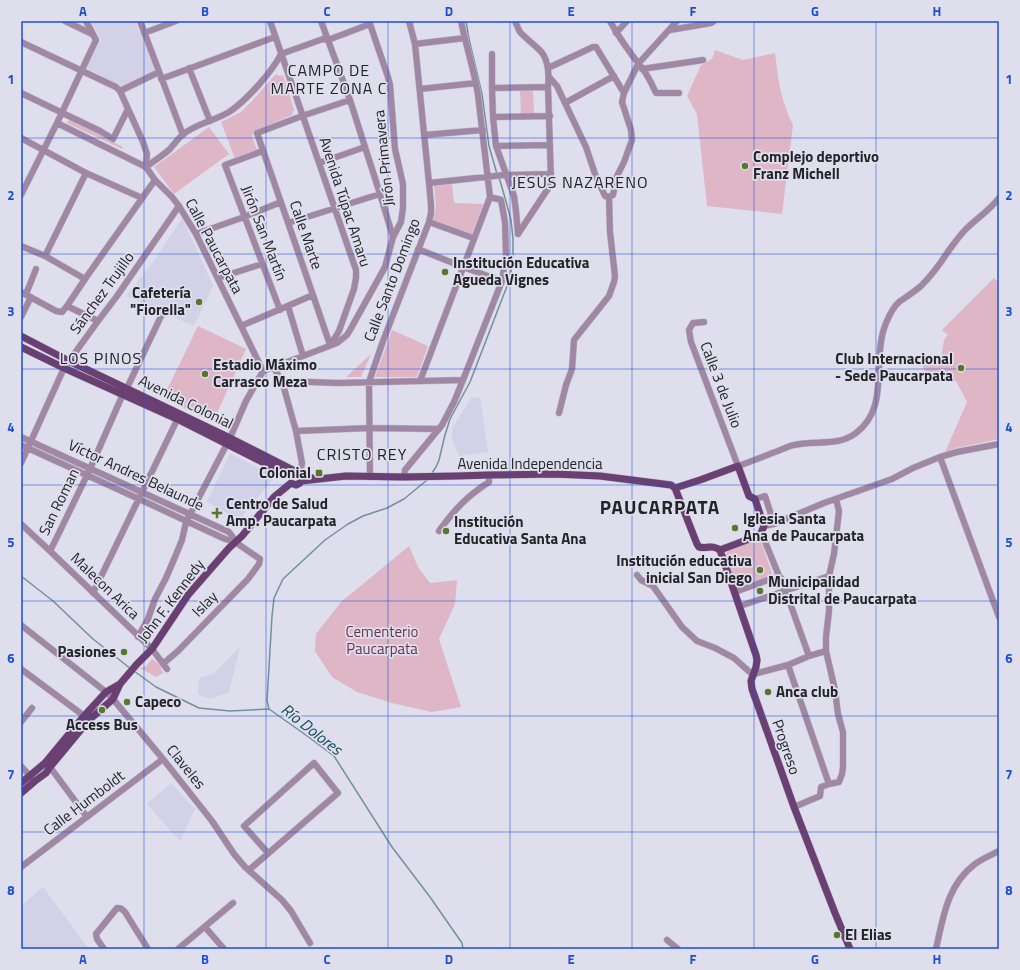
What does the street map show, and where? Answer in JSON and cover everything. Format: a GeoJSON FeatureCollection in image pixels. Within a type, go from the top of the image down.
{"type":"FeatureCollection","features":[{"type":"Feature","properties":{"kind":"main road","name":"Avenida Colonial"},"geometry":{"type":"LineString","coordinates":[[21,336],[125,391],[178,416],[297,477]]}},
{"type":"Feature","properties":{"kind":"main road","name":"Avenida Colonial"},"geometry":{"type":"LineString","coordinates":[[21,347],[64,368],[125,391]]}},
{"type":"Feature","properties":{"kind":"main road"},"geometry":{"type":"LineString","coordinates":[[738,466],[749,496],[755,499],[764,526],[760,535],[720,550],[712,546],[704,548],[699,547],[675,488],[738,466]]}},
{"type":"Feature","properties":{"kind":"main road","name":"Avenida Independencia"},"geometry":{"type":"LineString","coordinates":[[297,477],[316,479],[346,476],[427,477],[490,474],[554,474],[600,476],[671,485],[675,488]]}},
{"type":"Feature","properties":{"kind":"main road","name":"John F. Kennedy"},"geometry":{"type":"LineString","coordinates":[[120,684],[128,673],[152,649],[188,595],[242,536],[274,497],[297,477]]}},
{"type":"Feature","properties":{"kind":"main road","name":"Progreso"},"geometry":{"type":"LineString","coordinates":[[720,550],[756,655],[757,660],[751,681],[752,689],[794,807],[850,949]]}},
{"type":"Feature","properties":{"kind":"main road"},"geometry":{"type":"LineString","coordinates":[[21,793],[87,718],[106,692],[120,684]]}},
{"type":"Feature","properties":{"kind":"main road"},"geometry":{"type":"LineString","coordinates":[[87,718],[113,699],[120,684]]}},
{"type":"Feature","properties":{"kind":"main road"},"geometry":{"type":"LineString","coordinates":[[21,783],[33,778]]}},
{"type":"Feature","properties":{"kind":"street"},"geometry":{"type":"LineString","coordinates":[[65,21],[94,37]]}},
{"type":"Feature","properties":{"kind":"street"},"geometry":{"type":"LineString","coordinates":[[21,195],[57,123],[94,37],[86,21]]}},
{"type":"Feature","properties":{"kind":"street"},"geometry":{"type":"LineString","coordinates":[[140,21],[183,135]]}},
{"type":"Feature","properties":{"kind":"street"},"geometry":{"type":"LineString","coordinates":[[144,33],[176,21]]}},
{"type":"Feature","properties":{"kind":"street","name":"Avenida Túpac Amaru"},"geometry":{"type":"LineString","coordinates":[[270,21],[356,270],[354,289],[339,331],[330,345]]}},
{"type":"Feature","properties":{"kind":"street"},"geometry":{"type":"LineString","coordinates":[[321,21],[350,100],[393,238]]}},
{"type":"Feature","properties":{"kind":"street","name":"Calle Santo Domingo"},"geometry":{"type":"LineString","coordinates":[[370,477],[369,382],[383,341],[429,222],[431,213],[420,89],[414,44],[409,21]]}},
{"type":"Feature","properties":{"kind":"street"},"geometry":{"type":"LineString","coordinates":[[420,381],[473,238],[490,197],[490,176],[476,83],[461,21]]}},
{"type":"Feature","properties":{"kind":"street"},"geometry":{"type":"LineString","coordinates":[[492,54],[493,117],[496,146],[505,175],[514,196],[518,234],[551,184],[551,174],[548,68],[542,53],[521,33],[515,21]]}},
{"type":"Feature","properties":{"kind":"street"},"geometry":{"type":"LineString","coordinates":[[610,21],[616,33],[642,69],[656,92],[679,93]]}},
{"type":"Feature","properties":{"kind":"street"},"geometry":{"type":"LineString","coordinates":[[616,33],[627,21]]}},
{"type":"Feature","properties":{"kind":"street"},"geometry":{"type":"LineString","coordinates":[[559,413],[566,385],[572,369],[574,340],[609,296],[614,282],[615,276],[610,232],[609,198],[613,195],[617,176],[632,140],[631,130],[622,102],[624,93],[638,64],[677,21]]}},
{"type":"Feature","properties":{"kind":"street"},"geometry":{"type":"LineString","coordinates":[[670,30],[711,23],[714,21]]}},
{"type":"Feature","properties":{"kind":"street"},"geometry":{"type":"LineString","coordinates":[[146,167],[158,159],[183,135],[197,126],[229,112],[249,96],[277,63],[281,54],[323,39],[328,40],[369,23]]}},
{"type":"Feature","properties":{"kind":"street","name":"Jirón Primavera"},"geometry":{"type":"LineString","coordinates":[[330,345],[342,340],[350,330],[385,267],[393,238],[401,222],[403,208],[403,184],[395,149],[388,77],[369,23]]}},
{"type":"Feature","properties":{"kind":"street"},"geometry":{"type":"LineString","coordinates":[[120,91],[160,75],[189,68],[276,37]]}},
{"type":"Feature","properties":{"kind":"street"},"geometry":{"type":"LineString","coordinates":[[414,44],[465,38]]}},
{"type":"Feature","properties":{"kind":"street"},"geometry":{"type":"LineString","coordinates":[[21,42],[116,87],[120,91],[143,142],[147,154],[146,167]]}},
{"type":"Feature","properties":{"kind":"street"},"geometry":{"type":"LineString","coordinates":[[548,68],[593,47],[596,48],[624,93]]}},
{"type":"Feature","properties":{"kind":"street"},"geometry":{"type":"LineString","coordinates":[[642,69],[703,60]]}},
{"type":"Feature","properties":{"kind":"street"},"geometry":{"type":"LineString","coordinates":[[189,68],[210,121]]}},
{"type":"Feature","properties":{"kind":"street"},"geometry":{"type":"LineString","coordinates":[[565,102],[614,76]]}},
{"type":"Feature","properties":{"kind":"street"},"geometry":{"type":"LineString","coordinates":[[549,77],[557,86],[565,102],[586,147],[595,174],[605,196],[609,198]]}},
{"type":"Feature","properties":{"kind":"street"},"geometry":{"type":"LineString","coordinates":[[420,89],[476,83]]}},
{"type":"Feature","properties":{"kind":"street"},"geometry":{"type":"LineString","coordinates":[[492,88],[548,88]]}},
{"type":"Feature","properties":{"kind":"street"},"geometry":{"type":"LineString","coordinates":[[21,93],[100,131],[113,139],[128,110]]}},
{"type":"Feature","properties":{"kind":"street"},"geometry":{"type":"LineString","coordinates":[[302,116],[350,100]]}},
{"type":"Feature","properties":{"kind":"street","name":"Calle Marte"},"geometry":{"type":"LineString","coordinates":[[302,116],[257,133],[330,345]]}},
{"type":"Feature","properties":{"kind":"street"},"geometry":{"type":"LineString","coordinates":[[493,117],[550,116]]}},
{"type":"Feature","properties":{"kind":"street"},"geometry":{"type":"LineString","coordinates":[[57,123],[146,167]]}},
{"type":"Feature","properties":{"kind":"street"},"geometry":{"type":"LineString","coordinates":[[424,135],[482,130]]}},
{"type":"Feature","properties":{"kind":"street"},"geometry":{"type":"LineString","coordinates":[[21,138],[86,173],[142,198]]}},
{"type":"Feature","properties":{"kind":"street"},"geometry":{"type":"LineString","coordinates":[[496,146],[550,145]]}},
{"type":"Feature","properties":{"kind":"street"},"geometry":{"type":"LineString","coordinates":[[319,163],[365,147]]}},
{"type":"Feature","properties":{"kind":"street","name":"Jirón San Martín"},"geometry":{"type":"LineString","coordinates":[[263,151],[225,164],[280,310]]}},
{"type":"Feature","properties":{"kind":"street","name":"Calle Paucarpata"},"geometry":{"type":"LineString","coordinates":[[146,167],[155,180],[179,206],[196,234],[263,371]]}},
{"type":"Feature","properties":{"kind":"street"},"geometry":{"type":"LineString","coordinates":[[45,256],[86,173]]}},
{"type":"Feature","properties":{"kind":"street"},"geometry":{"type":"LineString","coordinates":[[429,183],[490,176],[551,174]]}},
{"type":"Feature","properties":{"kind":"street"},"geometry":{"type":"LineString","coordinates":[[21,178],[28,181]]}},
{"type":"Feature","properties":{"kind":"street"},"geometry":{"type":"LineString","coordinates":[[26,294],[56,311],[62,312],[155,180]]}},
{"type":"Feature","properties":{"kind":"street"},"geometry":{"type":"LineString","coordinates":[[288,223],[380,194]]}},
{"type":"Feature","properties":{"kind":"street"},"geometry":{"type":"LineString","coordinates":[[404,477],[405,470],[442,425],[451,408],[502,281],[506,255],[505,222],[501,200],[490,197]]}},
{"type":"Feature","properties":{"kind":"street"},"geometry":{"type":"LineString","coordinates":[[738,466],[796,444],[842,440],[856,433],[866,424],[874,410],[876,401],[880,346],[883,332],[890,314],[898,303],[921,286],[957,239],[966,229],[993,207],[999,198]]}},
{"type":"Feature","properties":{"kind":"street"},"geometry":{"type":"LineString","coordinates":[[196,234],[281,202]]}},
{"type":"Feature","properties":{"kind":"street","name":"Sánchez Trujillo"},"geometry":{"type":"LineString","coordinates":[[21,463],[64,368],[117,296],[179,206]]}},
{"type":"Feature","properties":{"kind":"street"},"geometry":{"type":"LineString","coordinates":[[429,222],[473,238]]}},
{"type":"Feature","properties":{"kind":"street"},"geometry":{"type":"LineString","coordinates":[[21,246],[45,256],[85,279]]}},
{"type":"Feature","properties":{"kind":"street"},"geometry":{"type":"LineString","coordinates":[[418,249],[502,281]]}},
{"type":"Feature","properties":{"kind":"street"},"geometry":{"type":"LineString","coordinates":[[218,278],[262,264]]}},
{"type":"Feature","properties":{"kind":"street"},"geometry":{"type":"LineString","coordinates":[[21,317],[26,294],[36,270]]}},
{"type":"Feature","properties":{"kind":"street"},"geometry":{"type":"LineString","coordinates":[[241,326],[313,295]]}},
{"type":"Feature","properties":{"kind":"street"},"geometry":{"type":"LineString","coordinates":[[67,306],[98,321]]}},
{"type":"Feature","properties":{"kind":"street"},"geometry":{"type":"LineString","coordinates":[[288,306],[303,356]]}},
{"type":"Feature","properties":{"kind":"street","name":"San Roman"},"geometry":{"type":"LineString","coordinates":[[50,551],[163,312]]}},
{"type":"Feature","properties":{"kind":"street","name":"Calle 3 de Julio"},"geometry":{"type":"LineString","coordinates":[[704,322],[693,323],[689,330],[691,342],[738,466]]}},
{"type":"Feature","properties":{"kind":"street"},"geometry":{"type":"LineString","coordinates":[[138,637],[148,619],[155,598],[175,557],[182,540],[186,522],[228,441],[246,401],[263,371],[330,345]]}},
{"type":"Feature","properties":{"kind":"street"},"geometry":{"type":"LineString","coordinates":[[273,367],[282,381],[296,431],[302,463],[297,477]]}},
{"type":"Feature","properties":{"kind":"street"},"geometry":{"type":"LineString","coordinates":[[282,381],[338,383],[463,380]]}},
{"type":"Feature","properties":{"kind":"street"},"geometry":{"type":"LineString","coordinates":[[93,593],[178,416]]}},
{"type":"Feature","properties":{"kind":"street"},"geometry":{"type":"LineString","coordinates":[[296,431],[370,428],[439,428]]}},
{"type":"Feature","properties":{"kind":"street","name":"Víctor Andres Belaunde"},"geometry":{"type":"LineString","coordinates":[[21,437],[90,469],[140,495],[186,522],[235,542],[260,558]]}},
{"type":"Feature","properties":{"kind":"street"},"geometry":{"type":"LineString","coordinates":[[764,526],[774,524],[863,488],[892,479],[913,468],[940,457],[957,452],[999,444]]}},
{"type":"Feature","properties":{"kind":"street","name":"Víctor Andres Belaunde"},"geometry":{"type":"LineString","coordinates":[[21,445],[87,475],[190,515],[229,532],[235,542]]}},
{"type":"Feature","properties":{"kind":"street"},"geometry":{"type":"LineString","coordinates":[[940,457],[999,617]]}},
{"type":"Feature","properties":{"kind":"street"},"geometry":{"type":"LineString","coordinates":[[439,531],[461,503],[490,482],[490,474]]}},
{"type":"Feature","properties":{"kind":"street"},"geometry":{"type":"LineString","coordinates":[[755,499],[765,496],[774,524]]}},
{"type":"Feature","properties":{"kind":"street"},"geometry":{"type":"LineString","coordinates":[[794,807],[820,796],[822,787],[839,782],[842,774],[844,758],[843,732],[826,651],[829,611],[829,576],[834,554],[839,511],[836,499]]}},
{"type":"Feature","properties":{"kind":"street","name":"Malecon Arica"},"geometry":{"type":"LineString","coordinates":[[21,524],[152,649],[165,666]]}},
{"type":"Feature","properties":{"kind":"street"},"geometry":{"type":"LineString","coordinates":[[760,535],[764,539],[778,576],[786,590],[809,656]]}},
{"type":"Feature","properties":{"kind":"street","name":"Islay"},"geometry":{"type":"LineString","coordinates":[[165,666],[178,650],[248,579],[259,564],[260,558]]}},
{"type":"Feature","properties":{"kind":"street"},"geometry":{"type":"LineString","coordinates":[[637,575],[641,580],[653,586],[682,627],[697,641],[734,658],[754,674],[788,665],[826,651]]}},
{"type":"Feature","properties":{"kind":"street"},"geometry":{"type":"LineString","coordinates":[[735,592],[778,576]]}},
{"type":"Feature","properties":{"kind":"street"},"geometry":{"type":"LineString","coordinates":[[740,606],[829,576]]}},
{"type":"Feature","properties":{"kind":"street","name":"Claveles"},"geometry":{"type":"LineString","coordinates":[[21,625],[113,699],[212,821],[234,854],[282,900],[310,943]]}},
{"type":"Feature","properties":{"kind":"street"},"geometry":{"type":"LineString","coordinates":[[788,665],[829,784]]}},
{"type":"Feature","properties":{"kind":"street"},"geometry":{"type":"LineString","coordinates":[[21,669],[87,718]]}},
{"type":"Feature","properties":{"kind":"street"},"geometry":{"type":"LineString","coordinates":[[21,722],[32,708]]}},
{"type":"Feature","properties":{"kind":"street","name":"Calle Humboldt"},"geometry":{"type":"LineString","coordinates":[[21,867],[163,759]]}},
{"type":"Feature","properties":{"kind":"street"},"geometry":{"type":"LineString","coordinates":[[249,870],[338,793],[314,763],[244,826],[268,853]]}},
{"type":"Feature","properties":{"kind":"street"},"geometry":{"type":"LineString","coordinates":[[47,765],[86,818]]}},
{"type":"Feature","properties":{"kind":"street"},"geometry":{"type":"LineString","coordinates":[[21,766],[33,778]]}},
{"type":"Feature","properties":{"kind":"street"},"geometry":{"type":"LineString","coordinates":[[936,949],[942,917],[952,892],[961,878],[975,864],[999,851]]}},
{"type":"Feature","properties":{"kind":"street"},"geometry":{"type":"LineString","coordinates":[[182,948],[233,902]]}},
{"type":"Feature","properties":{"kind":"street"},"geometry":{"type":"LineString","coordinates":[[104,949],[97,939],[96,934],[117,908],[119,908],[125,912],[148,949]]}},
{"type":"Feature","properties":{"kind":"street"},"geometry":{"type":"LineString","coordinates":[[205,927],[224,949]]}},
{"type":"Feature","properties":{"kind":"street"},"geometry":{"type":"LineString","coordinates":[[667,940],[678,949]]}},
{"type":"Feature","properties":{"kind":"shaded area"},"geometry":{"type":"Polygon","coordinates":[[[91,21],[135,21],[156,73],[123,88],[86,68],[101,40],[91,21]]]}},
{"type":"Feature","properties":{"kind":"shaded area"},"geometry":{"type":"Polygon","coordinates":[[[182,218],[213,285],[194,326],[126,296],[154,261],[182,218]]]}},
{"type":"Feature","properties":{"kind":"shaded area"},"geometry":{"type":"Polygon","coordinates":[[[480,397],[488,452],[459,456],[452,439],[452,429],[471,398],[480,397]]]}},
{"type":"Feature","properties":{"kind":"shaded area"},"geometry":{"type":"Polygon","coordinates":[[[230,453],[275,477],[239,520],[207,502],[230,453]]]}},
{"type":"Feature","properties":{"kind":"shaded area"},"geometry":{"type":"Polygon","coordinates":[[[240,647],[229,692],[211,699],[198,694],[199,678],[213,674],[240,647]]]}},
{"type":"Feature","properties":{"kind":"shaded area"},"geometry":{"type":"Polygon","coordinates":[[[171,783],[195,809],[180,841],[147,804],[171,783]]]}},
{"type":"Feature","properties":{"kind":"shaded area"},"geometry":{"type":"Polygon","coordinates":[[[43,887],[89,949],[21,949],[21,906],[43,887]]]}},
{"type":"Feature","properties":{"kind":"green space","name":"Complejo deportivo Franz Michell"},"geometry":{"type":"Polygon","coordinates":[[[715,50],[743,60],[775,53],[783,99],[793,125],[782,214],[707,206],[697,114],[687,96],[701,65],[712,59],[715,50]]]}},
{"type":"Feature","properties":{"kind":"green space"},"geometry":{"type":"Polygon","coordinates":[[[276,74],[279,76],[283,75],[294,109],[292,115],[253,132],[252,137],[257,150],[235,159],[221,122],[241,112],[276,74]]]}},
{"type":"Feature","properties":{"kind":"green space"},"geometry":{"type":"Polygon","coordinates":[[[533,90],[534,113],[521,113],[520,91],[533,90]]]}},
{"type":"Feature","properties":{"kind":"green space"},"geometry":{"type":"Polygon","coordinates":[[[69,119],[123,147],[122,149],[67,123],[69,119]]]}},
{"type":"Feature","properties":{"kind":"green space"},"geometry":{"type":"Polygon","coordinates":[[[209,127],[229,154],[174,194],[154,167],[209,127]]]}},
{"type":"Feature","properties":{"kind":"green space"},"geometry":{"type":"Polygon","coordinates":[[[452,184],[454,203],[484,204],[471,236],[433,221],[436,206],[434,185],[452,184]]]}},
{"type":"Feature","properties":{"kind":"green space","name":"Club Internacional - Sede Paucarpata"},"geometry":{"type":"Polygon","coordinates":[[[994,278],[999,282],[999,439],[956,448],[945,452],[967,402],[956,381],[935,376],[924,370],[924,359],[930,357],[936,360],[941,357],[944,340],[948,335],[942,330],[994,278]]]}},
{"type":"Feature","properties":{"kind":"green space","name":"Estadio Máximo Carrasco Meza"},"geometry":{"type":"Polygon","coordinates":[[[198,326],[246,349],[213,422],[163,398],[198,326]]]}},
{"type":"Feature","properties":{"kind":"green space"},"geometry":{"type":"Polygon","coordinates":[[[392,330],[428,346],[417,377],[375,377],[392,330]]]}},
{"type":"Feature","properties":{"kind":"green space"},"geometry":{"type":"Polygon","coordinates":[[[371,354],[361,377],[346,377],[371,354]]]}},
{"type":"Feature","properties":{"kind":"green space"},"geometry":{"type":"Polygon","coordinates":[[[760,539],[772,573],[771,576],[740,587],[736,585],[726,555],[728,550],[760,539]]]}},
{"type":"Feature","properties":{"kind":"green space","name":"Cementerio Paucarpata"},"geometry":{"type":"Polygon","coordinates":[[[409,546],[418,567],[430,583],[457,580],[455,604],[439,639],[461,707],[432,712],[392,703],[357,692],[332,677],[315,651],[316,634],[341,602],[409,546]]]}},
{"type":"Feature","properties":{"kind":"green space"},"geometry":{"type":"Polygon","coordinates":[[[152,659],[160,665],[163,673],[156,677],[140,668],[146,666],[152,659]]]}},
{"type":"Feature","properties":{"kind":"waterway"},"geometry":{"type":"LineString","coordinates":[[466,21],[482,94],[489,146],[497,174]]}},
{"type":"Feature","properties":{"kind":"waterway"},"geometry":{"type":"LineString","coordinates":[[432,473],[439,460],[450,419],[470,382],[509,281],[513,261],[513,239],[511,220],[499,177]]}},
{"type":"Feature","properties":{"kind":"waterway"},"geometry":{"type":"LineString","coordinates":[[269,709],[267,701],[272,616],[274,598],[283,579],[325,540],[348,524],[363,516],[387,508],[404,499],[427,480]]}},
{"type":"Feature","properties":{"kind":"waterway","name":"Río Dolores"},"geometry":{"type":"LineString","coordinates":[[21,576],[53,601],[93,639],[131,669]]}},
{"type":"Feature","properties":{"kind":"waterway","name":"Río Dolores"},"geometry":{"type":"LineString","coordinates":[[134,671],[156,687],[199,708],[230,711],[269,709],[334,756],[392,847],[430,897],[462,943],[463,949]]}},
{"type":"Feature","properties":{"kind":"place","name":"Complejo deportivo Franz Michell"},"geometry":{"type":"Point","coordinates":[745,166]}},
{"type":"Feature","properties":{"kind":"place","name":"Institución Educativa Agueda Vignes"},"geometry":{"type":"Point","coordinates":[445,272]}},
{"type":"Feature","properties":{"kind":"place","name":"Cafetería \"Fiorella\""},"geometry":{"type":"Point","coordinates":[199,302]}},
{"type":"Feature","properties":{"kind":"place","name":"Club Internacional - Sede Paucarpata"},"geometry":{"type":"Point","coordinates":[961,368]}},
{"type":"Feature","properties":{"kind":"place","name":"Estadio Máximo Carrasco Meza"},"geometry":{"type":"Point","coordinates":[205,374]}},
{"type":"Feature","properties":{"kind":"place","name":"Colonial"},"geometry":{"type":"Point","coordinates":[319,473]}},
{"type":"Feature","properties":{"kind":"place","name":"Centro de Salud Amp. Paucarpata"},"geometry":{"type":"Point","coordinates":[217,513]}},
{"type":"Feature","properties":{"kind":"place","name":"Iglesia Santa Ana de Paucarpata"},"geometry":{"type":"Point","coordinates":[735,528]}},
{"type":"Feature","properties":{"kind":"place","name":"Institución Educativa Santa Ana"},"geometry":{"type":"Point","coordinates":[446,531]}},
{"type":"Feature","properties":{"kind":"place","name":"Institución educativa inicial San Diego"},"geometry":{"type":"Point","coordinates":[760,570]}},
{"type":"Feature","properties":{"kind":"place","name":"Municipalidad Distrital de Paucarpata"},"geometry":{"type":"Point","coordinates":[760,591]}},
{"type":"Feature","properties":{"kind":"place","name":"Pasiones"},"geometry":{"type":"Point","coordinates":[124,652]}},
{"type":"Feature","properties":{"kind":"place","name":"Anca club"},"geometry":{"type":"Point","coordinates":[768,692]}},
{"type":"Feature","properties":{"kind":"place","name":"Capeco"},"geometry":{"type":"Point","coordinates":[127,702]}},
{"type":"Feature","properties":{"kind":"place","name":"Access Bus"},"geometry":{"type":"Point","coordinates":[102,710]}},
{"type":"Feature","properties":{"kind":"place","name":"El Elias"},"geometry":{"type":"Point","coordinates":[837,935]}},
{"type":"Feature","properties":{"kind":"district","name":"CAMPO DE MARTE ZONA C"},"geometry":{"type":"Point","coordinates":[329,79]}},
{"type":"Feature","properties":{"kind":"district","name":"JESUS NAZARENO"},"geometry":{"type":"Point","coordinates":[580,182]}},
{"type":"Feature","properties":{"kind":"district","name":"LOS PINOS"},"geometry":{"type":"Point","coordinates":[101,358]}},
{"type":"Feature","properties":{"kind":"district","name":"CRISTO REY"},"geometry":{"type":"Point","coordinates":[362,454]}},
{"type":"Feature","properties":{"kind":"district","name":"PAUCARPATA"},"geometry":{"type":"Point","coordinates":[660,507]}}]}
